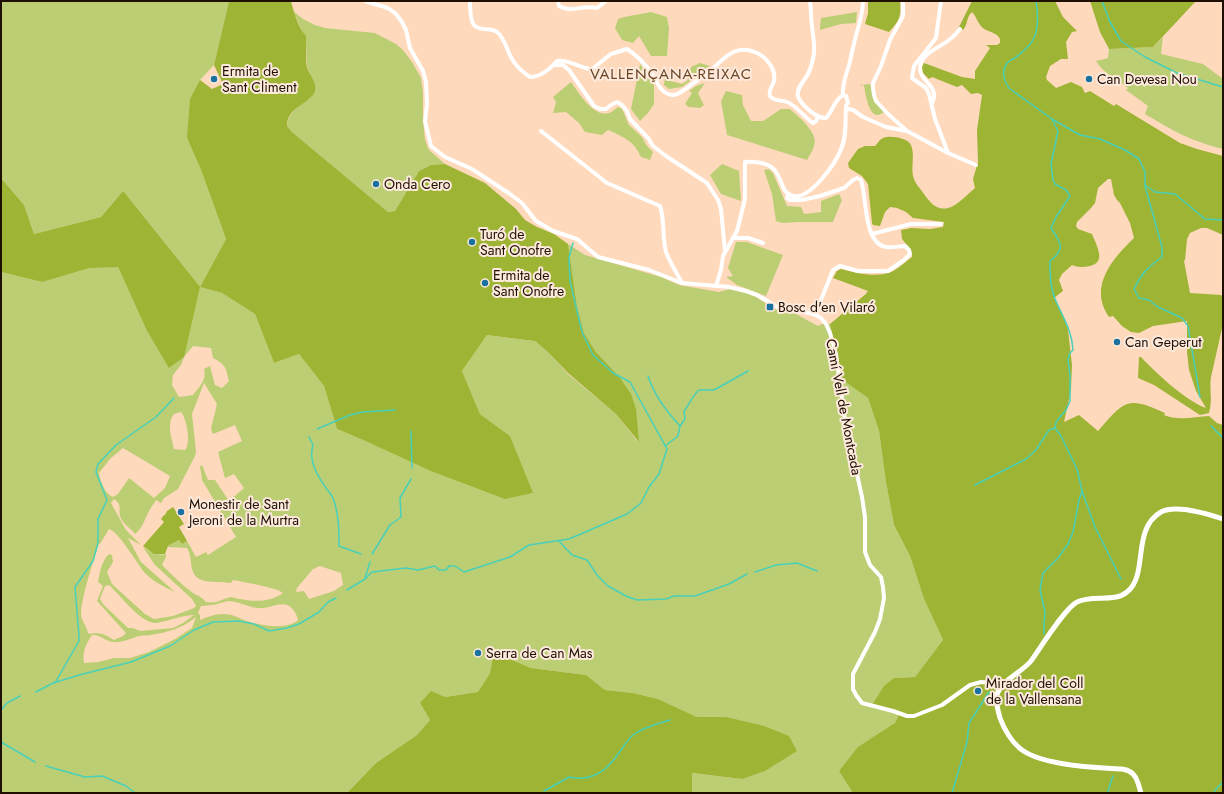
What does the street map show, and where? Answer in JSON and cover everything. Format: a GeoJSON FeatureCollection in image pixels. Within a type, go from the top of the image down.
{"type":"FeatureCollection","features":[{"type":"Feature","properties":{"kind":"street"},"geometry":{"type":"LineString","coordinates":[[365,1],[388,8],[396,14],[406,30],[410,48],[423,71],[426,82],[427,104],[425,121],[431,146],[445,157],[472,169],[522,203],[536,221],[552,231],[577,239],[598,256],[649,270],[682,283],[729,287],[746,291],[757,295],[781,309],[816,315],[833,270],[836,268],[840,266],[865,272],[888,271],[910,254],[909,250],[905,246],[886,247],[880,245],[875,240],[867,220],[865,193],[861,180],[857,178],[844,188],[802,200],[790,200],[787,198],[789,194]]}},
{"type":"Feature","properties":{"kind":"street"},"geometry":{"type":"LineString","coordinates":[[470,1],[471,17],[474,25],[477,28],[491,28],[497,32],[504,41],[514,62],[530,77],[536,77],[554,65],[557,60],[570,62],[582,68],[592,69],[611,54],[627,49],[639,58],[663,91],[676,95],[702,78],[725,56],[733,51],[750,50],[766,59],[771,65],[774,73],[774,81],[770,90],[770,96],[774,99],[790,104],[813,123],[818,117]]}},
{"type":"Feature","properties":{"kind":"street"},"geometry":{"type":"LineString","coordinates":[[558,1],[559,6],[569,10],[589,6],[597,8],[606,1]]}},
{"type":"Feature","properties":{"kind":"street"},"geometry":{"type":"LineString","coordinates":[[811,1],[810,8],[814,39],[814,58],[808,74],[798,91],[798,96],[800,101],[818,117],[826,118],[837,99],[843,95]]}},
{"type":"Feature","properties":{"kind":"street"},"geometry":{"type":"LineString","coordinates":[[716,286],[725,251],[736,231],[745,198],[745,162],[762,162],[770,165],[776,171],[786,192],[792,196],[800,196],[809,192],[824,177],[842,149],[848,103],[847,98],[843,95],[842,88],[863,13],[863,1]]}},
{"type":"Feature","properties":{"kind":"street"},"geometry":{"type":"LineString","coordinates":[[903,1],[903,16],[890,40],[873,83],[876,101],[888,114],[907,130],[948,153],[976,165]]}},
{"type":"Feature","properties":{"kind":"street"},"geometry":{"type":"LineString","coordinates":[[941,1],[936,38],[918,58],[914,66],[912,78],[926,88],[948,153]]}},
{"type":"Feature","properties":{"kind":"street"},"geometry":{"type":"LineString","coordinates":[[932,104],[934,99],[933,90],[930,84],[920,73],[922,61],[928,54],[950,40],[960,29]]}},
{"type":"Feature","properties":{"kind":"street"},"geometry":{"type":"LineString","coordinates":[[554,65],[563,65],[569,70],[594,106],[600,109],[606,109],[617,102],[622,105],[627,111],[630,119],[648,138],[653,146],[707,183],[716,196],[720,209],[725,251]]}},
{"type":"Feature","properties":{"kind":"street"},"geometry":{"type":"LineString","coordinates":[[846,110],[853,110],[863,117],[886,127],[907,130]]}},
{"type":"Feature","properties":{"kind":"street"},"geometry":{"type":"LineString","coordinates":[[541,131],[607,183],[660,206],[666,252],[682,283]]}},
{"type":"Feature","properties":{"kind":"street"},"geometry":{"type":"LineString","coordinates":[[872,234],[910,224],[941,224]]}},
{"type":"Feature","properties":{"kind":"street"},"geometry":{"type":"LineString","coordinates":[[733,238],[748,238],[763,243]]}},
{"type":"Feature","properties":{"kind":"street","name":"Camí Vell de Montcada"},"geometry":{"type":"LineString","coordinates":[[816,315],[826,324],[836,354],[844,414],[865,517],[865,552],[870,565],[881,577],[883,587],[884,598],[880,619],[875,632],[853,674],[853,689],[856,695],[862,703],[869,706],[893,711],[907,716],[914,716],[942,705],[970,685],[981,682],[995,683],[1002,686]]}},
{"type":"Feature","properties":{"kind":"street"},"geometry":{"type":"LineString","coordinates":[[1141,793],[1136,778],[1129,771],[1120,769],[1091,768],[1066,764],[1031,755],[1022,750],[1009,736],[1000,716],[997,695],[1002,686],[1030,662],[1063,616],[1076,602],[1086,599],[1118,596],[1126,594],[1130,590],[1137,573],[1143,537],[1148,526],[1159,513],[1166,509],[1173,508],[1223,519]]}},
{"type":"Feature","properties":{"kind":"green space"},"geometry":{"type":"Polygon","coordinates":[[[1,1],[229,1],[214,65],[200,80],[187,138],[201,170],[226,239],[200,287],[222,293],[255,314],[274,363],[299,354],[324,386],[337,429],[370,443],[532,494],[510,436],[480,414],[462,371],[487,335],[535,341],[549,353],[568,374],[616,414],[638,442],[611,369],[596,352],[584,333],[577,306],[568,244],[585,255],[661,277],[679,285],[719,292],[730,289],[753,295],[781,312],[796,314],[818,326],[822,324],[830,324],[843,379],[868,398],[879,431],[894,525],[910,556],[924,599],[943,640],[915,677],[894,678],[900,712],[895,723],[839,771],[853,793],[694,793],[692,792],[691,773],[742,779],[726,717],[697,717],[658,699],[633,693],[605,690],[586,675],[531,668],[505,657],[493,657],[490,673],[478,692],[445,697],[420,703],[430,720],[417,735],[376,763],[347,793],[1,793],[1,272],[42,282],[89,266],[118,267],[146,329],[123,191],[101,217],[34,234],[24,205],[1,178],[1,1]],[[193,346],[184,357],[181,365],[173,375],[172,385],[179,397],[193,395],[203,380],[205,373],[204,369],[210,366],[215,385],[222,388],[229,381],[224,366],[213,358],[211,348],[193,346]],[[204,383],[192,414],[196,451],[195,456],[178,489],[164,498],[161,503],[156,500],[142,526],[135,534],[121,519],[120,507],[118,503],[114,499],[111,503],[126,530],[141,545],[128,538],[141,562],[175,592],[158,584],[147,575],[122,541],[113,531],[109,529],[100,544],[99,543],[84,594],[81,613],[88,633],[100,634],[114,640],[126,633],[97,601],[103,586],[98,582],[100,571],[104,560],[109,554],[112,555],[113,562],[107,572],[112,584],[145,614],[154,619],[173,616],[196,606],[192,599],[155,565],[143,547],[156,554],[166,554],[162,565],[185,587],[206,602],[217,602],[231,597],[257,601],[268,600],[283,593],[278,590],[259,585],[233,580],[231,583],[204,581],[199,579],[193,572],[190,554],[187,548],[167,547],[179,540],[182,544],[187,541],[196,557],[206,552],[208,555],[236,537],[202,480],[200,466],[202,465],[208,480],[215,480],[229,501],[244,488],[234,474],[225,478],[218,452],[242,441],[235,425],[213,434],[211,429],[217,404],[204,383]],[[181,412],[174,414],[170,422],[170,431],[174,449],[185,450],[187,447],[188,437],[183,415],[181,412]],[[123,448],[110,459],[99,473],[103,487],[113,497],[118,494],[129,478],[154,498],[165,488],[170,476],[123,448]],[[320,566],[313,569],[297,588],[296,592],[304,591],[309,599],[334,591],[343,585],[341,573],[320,566]],[[109,585],[105,586],[100,599],[103,604],[128,628],[133,628],[140,631],[173,628],[194,615],[157,623],[151,622],[138,614],[109,585]],[[228,601],[213,605],[201,606],[198,613],[200,615],[200,620],[214,615],[226,614],[257,624],[279,626],[293,623],[298,620],[293,609],[284,604],[258,608],[228,601]],[[196,617],[180,627],[162,633],[141,636],[120,642],[113,642],[92,635],[85,649],[84,663],[98,662],[114,658],[130,658],[149,652],[175,639],[192,628],[196,617]]]}},
{"type":"Feature","properties":{"kind":"green space"},"geometry":{"type":"Polygon","coordinates":[[[229,1],[291,1],[295,15],[306,36],[307,67],[314,82],[315,91],[309,99],[294,110],[290,115],[287,126],[292,132],[388,212],[395,211],[419,171],[431,165],[445,164],[485,183],[516,209],[525,220],[554,234],[568,244],[577,306],[584,333],[596,352],[620,378],[631,394],[636,409],[639,442],[616,414],[568,373],[535,341],[487,335],[462,371],[480,414],[510,436],[533,493],[505,499],[431,471],[337,429],[324,386],[299,354],[274,363],[255,314],[222,293],[200,287],[226,239],[201,170],[187,138],[190,99],[200,80],[212,89],[223,84],[214,65],[229,1]]]}},
{"type":"Feature","properties":{"kind":"green space"},"geometry":{"type":"Polygon","coordinates":[[[868,1],[900,1],[899,18],[889,32],[865,24],[868,13],[868,1]]]}},
{"type":"Feature","properties":{"kind":"green space"},"geometry":{"type":"Polygon","coordinates":[[[972,1],[1055,1],[1063,17],[1077,31],[1072,32],[1066,42],[1068,59],[1061,59],[1050,66],[1046,77],[1047,80],[1056,88],[1071,82],[1082,87],[1085,93],[1090,91],[1114,106],[1116,104],[1180,143],[1223,156],[1223,235],[1207,228],[1201,228],[1190,233],[1187,239],[1184,261],[1190,293],[1221,295],[1223,297],[1223,324],[1211,377],[1211,403],[1209,413],[1200,415],[1154,385],[1138,378],[1139,357],[1141,357],[1181,393],[1206,408],[1196,391],[1189,370],[1187,352],[1187,321],[1153,326],[1139,333],[1131,332],[1122,326],[1113,316],[1109,317],[1103,306],[1101,295],[1105,274],[1118,255],[1134,238],[1130,223],[1120,203],[1114,195],[1111,179],[1108,179],[1098,188],[1095,203],[1077,222],[1076,226],[1078,229],[1092,234],[1099,252],[1098,261],[1090,266],[1080,267],[1072,265],[1062,274],[1059,280],[1063,291],[1054,298],[1063,315],[1068,330],[1072,365],[1071,390],[1064,422],[1079,415],[1098,431],[1121,407],[1134,403],[1152,407],[1165,413],[1164,415],[1169,417],[1186,418],[1209,416],[1217,423],[1223,425],[1223,793],[853,793],[839,771],[858,747],[895,723],[900,712],[872,705],[884,686],[894,678],[915,677],[943,640],[924,599],[910,556],[894,525],[879,431],[868,398],[843,380],[830,324],[868,291],[833,278],[837,271],[841,269],[873,275],[891,272],[912,257],[911,250],[902,239],[901,230],[911,228],[930,229],[943,227],[944,222],[913,218],[906,212],[890,207],[885,212],[880,226],[873,225],[868,184],[862,176],[849,168],[848,163],[858,149],[865,146],[875,146],[886,137],[898,138],[911,145],[913,153],[914,179],[916,184],[935,206],[939,208],[946,208],[954,206],[975,188],[973,179],[978,162],[977,130],[982,95],[978,93],[971,94],[962,85],[957,87],[932,77],[929,79],[923,73],[922,67],[924,63],[962,77],[975,79],[975,71],[990,48],[986,45],[997,45],[1000,43],[1000,39],[996,34],[983,28],[972,12],[963,30],[959,27],[972,1]]]}},
{"type":"Feature","properties":{"kind":"green space"},"geometry":{"type":"Polygon","coordinates":[[[1090,1],[1196,1],[1153,47],[1109,49],[1100,32],[1090,1]]]}},
{"type":"Feature","properties":{"kind":"green space"},"geometry":{"type":"Polygon","coordinates":[[[293,11],[303,19],[325,28],[375,33],[396,44],[403,50],[421,78],[425,140],[429,150],[445,164],[431,165],[419,171],[395,211],[388,212],[292,132],[287,126],[287,122],[293,112],[298,106],[310,98],[314,88],[307,64],[306,37],[293,11]]]}},
{"type":"Feature","properties":{"kind":"green space"},"geometry":{"type":"Polygon","coordinates":[[[651,12],[667,17],[669,28],[667,56],[651,56],[639,36],[633,43],[622,40],[615,28],[618,19],[651,12]]]}},
{"type":"Feature","properties":{"kind":"green space"},"geometry":{"type":"Polygon","coordinates":[[[857,12],[856,23],[841,24],[820,30],[821,18],[857,12]]]}},
{"type":"Feature","properties":{"kind":"green space"},"geometry":{"type":"Polygon","coordinates":[[[1163,37],[1161,54],[1203,64],[1223,79],[1223,149],[1201,143],[1182,135],[1145,114],[1148,106],[1126,90],[1128,88],[1120,82],[1119,83],[1101,68],[1096,61],[1108,58],[1109,49],[1153,47],[1163,37]]]}},
{"type":"Feature","properties":{"kind":"green space"},"geometry":{"type":"Polygon","coordinates":[[[700,63],[710,66],[682,87],[669,89],[664,85],[665,78],[682,84],[687,81],[691,67],[700,63]]]}},
{"type":"Feature","properties":{"kind":"green space"},"geometry":{"type":"Polygon","coordinates":[[[640,64],[654,85],[654,104],[640,121],[631,109],[640,64]]]}},
{"type":"Feature","properties":{"kind":"green space"},"geometry":{"type":"Polygon","coordinates":[[[571,82],[587,103],[598,112],[603,114],[609,113],[618,107],[622,109],[629,125],[642,137],[647,146],[653,152],[650,160],[641,157],[632,143],[619,135],[608,130],[602,135],[585,132],[579,123],[566,112],[553,113],[556,102],[553,97],[571,82]]]}},
{"type":"Feature","properties":{"kind":"green space"},"geometry":{"type":"Polygon","coordinates":[[[705,83],[698,93],[704,105],[700,108],[689,107],[685,104],[692,93],[689,91],[696,86],[705,83]]]}},
{"type":"Feature","properties":{"kind":"green space"},"geometry":{"type":"Polygon","coordinates":[[[870,84],[873,96],[884,112],[879,115],[874,114],[871,111],[864,85],[860,86],[860,85],[870,84]]]}},
{"type":"Feature","properties":{"kind":"green space"},"geometry":{"type":"Polygon","coordinates":[[[726,91],[742,95],[743,105],[751,121],[763,121],[781,109],[790,109],[807,126],[814,136],[815,141],[812,152],[807,160],[727,135],[721,101],[726,91]]]}},
{"type":"Feature","properties":{"kind":"green space"},"geometry":{"type":"Polygon","coordinates":[[[722,164],[739,171],[741,201],[721,194],[710,175],[722,164]]]}},
{"type":"Feature","properties":{"kind":"green space"},"geometry":{"type":"Polygon","coordinates":[[[769,169],[773,173],[787,206],[801,207],[804,214],[821,212],[821,201],[839,194],[842,200],[833,222],[782,223],[776,221],[772,194],[764,170],[769,169]]]}},
{"type":"Feature","properties":{"kind":"green space"},"geometry":{"type":"Polygon","coordinates":[[[1,178],[24,205],[34,234],[101,217],[123,191],[200,287],[184,357],[169,368],[146,329],[118,267],[89,268],[42,282],[1,272],[1,178]]]}},
{"type":"Feature","properties":{"kind":"green space"},"geometry":{"type":"Polygon","coordinates":[[[736,242],[747,242],[783,255],[766,296],[737,285],[726,277],[733,276],[728,268],[736,242]]]}},
{"type":"Feature","properties":{"kind":"green space"},"geometry":{"type":"Polygon","coordinates":[[[173,507],[184,524],[179,527],[187,541],[182,544],[179,540],[168,546],[165,554],[154,554],[143,546],[164,522],[161,519],[167,511],[173,507]]]}},
{"type":"Feature","properties":{"kind":"green space"},"geometry":{"type":"Polygon","coordinates":[[[493,657],[505,657],[531,668],[586,675],[605,690],[633,693],[658,699],[697,717],[726,717],[764,726],[789,736],[797,751],[765,771],[742,779],[692,773],[692,792],[694,793],[347,793],[376,763],[417,735],[430,720],[420,703],[431,691],[445,697],[478,692],[490,673],[493,657]]]}},
{"type":"Feature","properties":{"kind":"waterway"},"geometry":{"type":"LineString","coordinates":[[1036,1],[1038,20],[1034,38],[1026,49],[1005,66],[1005,80],[1010,89],[1052,119],[1080,135],[1100,139],[1125,150],[1139,159],[1145,172],[1145,185],[1155,192],[1175,194],[1205,219],[1223,220]]}},
{"type":"Feature","properties":{"kind":"waterway"},"geometry":{"type":"LineString","coordinates":[[1102,1],[1110,22],[1121,41],[1145,57],[1177,73],[1223,87]]}},
{"type":"Feature","properties":{"kind":"waterway"},"geometry":{"type":"LineString","coordinates":[[1044,634],[1045,612],[1040,590],[1043,573],[1058,558],[1068,544],[1073,532],[1082,491],[1077,469],[1061,436],[1055,428],[1056,422],[1066,410],[1070,401],[1070,375],[1068,359],[1073,350],[1071,336],[1055,299],[1051,280],[1050,261],[1055,257],[1060,249],[1059,242],[1051,228],[1056,217],[1070,196],[1066,190],[1055,184],[1053,180],[1051,164],[1058,131],[1052,119]]}},
{"type":"Feature","properties":{"kind":"waterway"},"geometry":{"type":"LineString","coordinates":[[1145,186],[1162,247],[1162,257],[1145,271],[1134,289],[1139,298],[1149,300],[1158,307],[1182,318],[1188,326],[1200,397]]}},
{"type":"Feature","properties":{"kind":"waterway"},"geometry":{"type":"LineString","coordinates":[[347,590],[365,579],[372,572],[406,568],[418,570],[435,566],[439,570],[446,570],[449,566],[455,566],[464,572],[510,557],[529,545],[569,539],[627,514],[641,503],[649,487],[659,474],[667,449],[630,382],[613,373],[593,355],[582,332],[570,281],[569,257],[573,243]]}},
{"type":"Feature","properties":{"kind":"waterway"},"geometry":{"type":"LineString","coordinates":[[665,446],[678,436],[680,426],[685,419],[684,411],[699,390],[714,390],[748,371]]}},
{"type":"Feature","properties":{"kind":"waterway"},"geometry":{"type":"LineString","coordinates":[[648,376],[661,403],[680,426]]}},
{"type":"Feature","properties":{"kind":"waterway"},"geometry":{"type":"LineString","coordinates":[[55,683],[79,641],[75,587],[93,561],[98,543],[98,519],[107,500],[96,472],[98,464],[116,445],[156,417],[174,398]]}},
{"type":"Feature","properties":{"kind":"waterway"},"geometry":{"type":"LineString","coordinates":[[317,429],[350,415],[363,412],[395,410]]}},
{"type":"Feature","properties":{"kind":"waterway"},"geometry":{"type":"LineString","coordinates":[[1211,426],[1223,438]]}},
{"type":"Feature","properties":{"kind":"waterway"},"geometry":{"type":"LineString","coordinates":[[975,485],[1026,459],[1036,450],[1049,430],[1055,428]]}},
{"type":"Feature","properties":{"kind":"waterway"},"geometry":{"type":"LineString","coordinates":[[411,431],[412,468]]}},
{"type":"Feature","properties":{"kind":"waterway"},"geometry":{"type":"LineString","coordinates":[[309,437],[313,445],[312,456],[314,467],[319,478],[333,497],[336,507],[339,546],[361,554]]}},
{"type":"Feature","properties":{"kind":"waterway"},"geometry":{"type":"LineString","coordinates":[[372,554],[390,525],[401,517],[400,498],[411,479]]}},
{"type":"Feature","properties":{"kind":"waterway"},"geometry":{"type":"LineString","coordinates":[[1082,491],[1095,527],[1121,579]]}},
{"type":"Feature","properties":{"kind":"waterway"},"geometry":{"type":"LineString","coordinates":[[559,541],[572,555],[587,560],[597,575],[608,586],[637,600],[666,599],[674,596],[695,596],[729,584],[747,574]]}},
{"type":"Feature","properties":{"kind":"waterway"},"geometry":{"type":"LineString","coordinates":[[365,578],[370,562]]}},
{"type":"Feature","properties":{"kind":"waterway"},"geometry":{"type":"LineString","coordinates":[[755,572],[776,565],[797,563],[817,571]]}},
{"type":"Feature","properties":{"kind":"waterway"},"geometry":{"type":"LineString","coordinates":[[36,692],[53,683],[131,662],[170,646],[194,630],[213,622],[239,621],[254,624],[269,631],[287,628],[299,624],[319,612],[328,602],[336,598]]}},
{"type":"Feature","properties":{"kind":"waterway"},"geometry":{"type":"LineString","coordinates":[[952,793],[967,742],[969,723],[989,692]]}},
{"type":"Feature","properties":{"kind":"waterway"},"geometry":{"type":"LineString","coordinates":[[1,710],[7,703],[20,696]]}},
{"type":"Feature","properties":{"kind":"waterway"},"geometry":{"type":"LineString","coordinates":[[544,791],[569,777],[591,777],[603,771],[633,735],[655,724],[670,720]]}},
{"type":"Feature","properties":{"kind":"waterway"},"geometry":{"type":"LineString","coordinates":[[1,742],[35,762]]}},
{"type":"Feature","properties":{"kind":"waterway"},"geometry":{"type":"LineString","coordinates":[[46,766],[85,777],[102,776],[126,786],[135,793]]}},
{"type":"Feature","properties":{"kind":"waterway"},"geometry":{"type":"LineString","coordinates":[[1109,793],[1108,791],[1113,776]]}},
{"type":"Feature","properties":{"kind":"waterway"},"geometry":{"type":"LineString","coordinates":[[1214,793],[1223,782]]}},
{"type":"Feature","properties":{"kind":"place","name":"Ermita de Sant Climent"},"geometry":{"type":"Point","coordinates":[214,79]}},
{"type":"Feature","properties":{"kind":"place","name":"Can Devesa Nou"},"geometry":{"type":"Point","coordinates":[1089,79]}},
{"type":"Feature","properties":{"kind":"place","name":"Onda Cero"},"geometry":{"type":"Point","coordinates":[376,184]}},
{"type":"Feature","properties":{"kind":"place","name":"Turó de Sant Onofre"},"geometry":{"type":"Point","coordinates":[472,242]}},
{"type":"Feature","properties":{"kind":"place","name":"Ermita de Sant Onofre"},"geometry":{"type":"Point","coordinates":[485,283]}},
{"type":"Feature","properties":{"kind":"place","name":"Bosc d'en Vilaró"},"geometry":{"type":"Point","coordinates":[770,307]}},
{"type":"Feature","properties":{"kind":"place","name":"Can Geperut"},"geometry":{"type":"Point","coordinates":[1117,342]}},
{"type":"Feature","properties":{"kind":"place","name":"Monestir de Sant Jeroni de la Murtra"},"geometry":{"type":"Point","coordinates":[181,512]}},
{"type":"Feature","properties":{"kind":"place","name":"Serra de Can Mas"},"geometry":{"type":"Point","coordinates":[478,653]}},
{"type":"Feature","properties":{"kind":"place","name":"Mirador del Coll de la Vallensana"},"geometry":{"type":"Point","coordinates":[978,691]}},
{"type":"Feature","properties":{"kind":"district","name":"VALLENÇANA-REIXAC"},"geometry":{"type":"Point","coordinates":[671,74]}}]}
